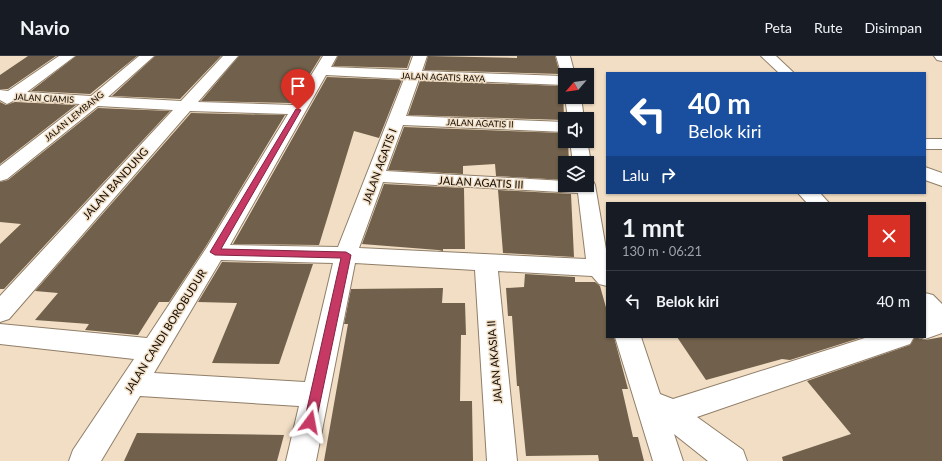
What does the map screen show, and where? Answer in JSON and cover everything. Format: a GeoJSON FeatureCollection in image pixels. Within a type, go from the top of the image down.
{"type":"FeatureCollection","features":[{"type":"Feature","properties":{"kind":"street"},"geometry":{"type":"LineString","coordinates":[[4,98],[68,56]]}},
{"type":"Feature","properties":{"kind":"street","name":"JALAN LEMBANG"},"geometry":{"type":"LineString","coordinates":[[0,175],[95,100],[147,56]]}},
{"type":"Feature","properties":{"kind":"street","name":"JALAN BANDUNG"},"geometry":{"type":"LineString","coordinates":[[0,312],[184,106],[231,56]]}},
{"type":"Feature","properties":{"kind":"street","name":"JALAN AGATIS I"},"geometry":{"type":"LineString","coordinates":[[301,461],[346,255],[411,76],[420,56]]}},
{"type":"Feature","properties":{"kind":"street"},"geometry":{"type":"LineString","coordinates":[[563,56],[566,68]]}},
{"type":"Feature","properties":{"kind":"street"},"geometry":{"type":"LineString","coordinates":[[768,56],[786,72]]}},
{"type":"Feature","properties":{"kind":"street","name":"JALAN AGATIS RAYA"},"geometry":{"type":"LineString","coordinates":[[326,64],[411,76],[558,81]]}},
{"type":"Feature","properties":{"kind":"street","name":"JALAN CANDI BOROBUDUR"},"geometry":{"type":"LineString","coordinates":[[84,461],[215,252],[326,64]]}},
{"type":"Feature","properties":{"kind":"street","name":"JALAN CIAMIS"},"geometry":{"type":"LineString","coordinates":[[4,98],[95,100],[184,106],[298,110]]}},
{"type":"Feature","properties":{"kind":"street","name":"JALAN AGATIS II"},"geometry":{"type":"LineString","coordinates":[[395,120],[558,127]]}},
{"type":"Feature","properties":{"kind":"street"},"geometry":{"type":"LineString","coordinates":[[926,144],[942,144]]}},
{"type":"Feature","properties":{"kind":"street","name":"JALAN AGATIS III"},"geometry":{"type":"LineString","coordinates":[[375,176],[558,185]]}},
{"type":"Feature","properties":{"kind":"street"},"geometry":{"type":"LineString","coordinates":[[215,252],[346,255],[486,263],[603,273],[587,192]]}},
{"type":"Feature","properties":{"kind":"street"},"geometry":{"type":"LineString","coordinates":[[809,194],[818,202]]}},
{"type":"Feature","properties":{"kind":"street","name":"JALAN AKASIA II"},"geometry":{"type":"LineString","coordinates":[[486,263],[502,461]]}},
{"type":"Feature","properties":{"kind":"street"},"geometry":{"type":"LineString","coordinates":[[926,303],[940,318],[937,325],[926,329]]}},
{"type":"Feature","properties":{"kind":"street"},"geometry":{"type":"LineString","coordinates":[[0,334],[154,350]]}},
{"type":"Feature","properties":{"kind":"street"},"geometry":{"type":"LineString","coordinates":[[628,338],[668,461]]}},
{"type":"Feature","properties":{"kind":"street"},"geometry":{"type":"LineString","coordinates":[[671,414],[898,338]]}},
{"type":"Feature","properties":{"kind":"street"},"geometry":{"type":"LineString","coordinates":[[133,384],[316,395]]}},
{"type":"Feature","properties":{"kind":"street"},"geometry":{"type":"LineString","coordinates":[[646,396],[732,461]]}},
{"type":"Feature","properties":{"kind":"building"},"geometry":{"type":"Polygon","coordinates":[[[28,56],[56,56],[8,89],[0,89],[0,75],[28,56]]]}},
{"type":"Feature","properties":{"kind":"building"},"geometry":{"type":"Polygon","coordinates":[[[76,56],[137,56],[90,94],[31,91],[76,56]]]}},
{"type":"Feature","properties":{"kind":"building"},"geometry":{"type":"Polygon","coordinates":[[[155,56],[221,56],[180,99],[112,96],[155,56]]]}},
{"type":"Feature","properties":{"kind":"building"},"geometry":{"type":"Polygon","coordinates":[[[239,56],[321,56],[292,103],[201,101],[239,56]]]}},
{"type":"Feature","properties":{"kind":"building"},"geometry":{"type":"Polygon","coordinates":[[[338,56],[411,56],[407,68],[333,66],[338,56]]]}},
{"type":"Feature","properties":{"kind":"building"},"geometry":{"type":"Polygon","coordinates":[[[428,56],[517,58],[517,56],[555,56],[558,68],[558,74],[424,70],[428,56]]]}},
{"type":"Feature","properties":{"kind":"building"},"geometry":{"type":"Polygon","coordinates":[[[327,77],[402,80],[379,138],[354,131],[319,245],[233,244],[327,77]]]}},
{"type":"Feature","properties":{"kind":"building"},"geometry":{"type":"Polygon","coordinates":[[[420,81],[558,86],[558,104],[564,104],[564,112],[558,112],[558,120],[408,115],[420,81]]]}},
{"type":"Feature","properties":{"kind":"building"},"geometry":{"type":"Polygon","coordinates":[[[0,102],[6,105],[15,102],[76,105],[0,164],[0,102]]]}},
{"type":"Feature","properties":{"kind":"building"},"geometry":{"type":"Polygon","coordinates":[[[98,108],[170,111],[4,289],[0,289],[0,244],[21,224],[0,222],[0,182],[8,180],[98,108]]]}},
{"type":"Feature","properties":{"kind":"building"},"geometry":{"type":"Polygon","coordinates":[[[191,113],[285,115],[206,246],[169,302],[159,302],[138,335],[85,330],[89,324],[35,320],[58,293],[35,291],[191,113]]]}},
{"type":"Feature","properties":{"kind":"building"},"geometry":{"type":"Polygon","coordinates":[[[404,127],[558,133],[558,148],[568,148],[569,156],[558,156],[558,180],[496,176],[495,164],[463,166],[463,174],[388,170],[404,127]]]}},
{"type":"Feature","properties":{"kind":"building"},"geometry":{"type":"Polygon","coordinates":[[[384,184],[464,188],[465,249],[443,249],[443,251],[362,244],[384,184]]]}},
{"type":"Feature","properties":{"kind":"building"},"geometry":{"type":"Polygon","coordinates":[[[498,190],[571,194],[574,257],[503,253],[498,190]]]}},
{"type":"Feature","properties":{"kind":"building"},"geometry":{"type":"Polygon","coordinates":[[[222,262],[313,264],[279,364],[212,363],[237,303],[198,302],[222,262]]]}},
{"type":"Feature","properties":{"kind":"building"},"geometry":{"type":"Polygon","coordinates":[[[525,274],[575,277],[575,282],[595,282],[600,286],[606,307],[606,338],[614,338],[628,389],[622,389],[633,437],[638,437],[644,461],[599,461],[598,455],[526,456],[519,386],[517,386],[512,316],[508,316],[506,288],[524,287],[525,274]]]}},
{"type":"Feature","properties":{"kind":"building"},"geometry":{"type":"Polygon","coordinates":[[[443,288],[442,303],[465,303],[466,335],[461,335],[460,401],[472,401],[473,461],[324,461],[348,324],[344,324],[351,289],[443,288]]]}},
{"type":"Feature","properties":{"kind":"building"},"geometry":{"type":"Polygon","coordinates":[[[942,337],[942,461],[783,461],[782,457],[851,434],[807,381],[910,345],[914,338],[925,340],[942,337]]]}},
{"type":"Feature","properties":{"kind":"building"},"geometry":{"type":"Polygon","coordinates":[[[678,338],[860,338],[790,360],[782,359],[706,380],[678,338]]]}},
{"type":"Feature","properties":{"kind":"building"},"geometry":{"type":"Polygon","coordinates":[[[137,433],[284,435],[277,461],[124,461],[137,433]]]}},
{"type":"Feature","properties":{"kind":"route"},"geometry":{"type":"LineString","coordinates":[[298,110],[215,252],[346,255],[310,422]]}}]}
